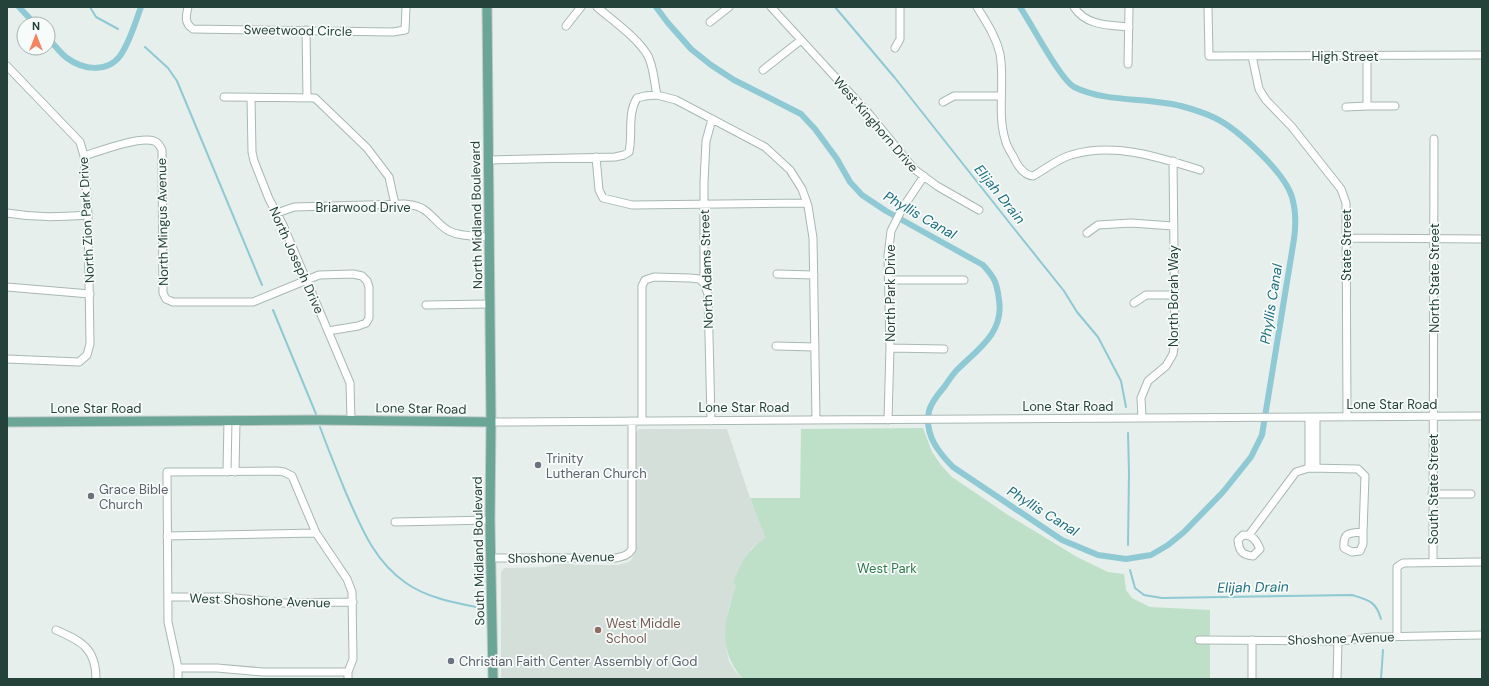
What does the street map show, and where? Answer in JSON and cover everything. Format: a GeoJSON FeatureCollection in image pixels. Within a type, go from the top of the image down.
{"type":"FeatureCollection","features":[{"type":"Feature","properties":{"kind":"main road","name":"North Midland Boulevard"},"geometry":{"type":"LineString","coordinates":[[487,7],[491,422]]}},
{"type":"Feature","properties":{"kind":"main road","name":"Lone Star Road"},"geometry":{"type":"LineString","coordinates":[[7,422],[351,420],[491,422]]}},
{"type":"Feature","properties":{"kind":"main road","name":"South Midland Boulevard"},"geometry":{"type":"LineString","coordinates":[[491,422],[490,520],[493,679]]}},
{"type":"Feature","properties":{"kind":"street","name":"Sweetwood Circle"},"geometry":{"type":"LineString","coordinates":[[188,7],[186,21],[193,29],[401,31],[405,30],[406,7]]}},
{"type":"Feature","properties":{"kind":"street"},"geometry":{"type":"LineString","coordinates":[[566,26],[581,7]]}},
{"type":"Feature","properties":{"kind":"street"},"geometry":{"type":"LineString","coordinates":[[597,7],[630,34],[647,55],[652,66],[657,95]]}},
{"type":"Feature","properties":{"kind":"street"},"geometry":{"type":"LineString","coordinates":[[710,22],[729,7]]}},
{"type":"Feature","properties":{"kind":"street","name":"West Kinghorn Drive"},"geometry":{"type":"LineString","coordinates":[[771,7],[870,115],[914,169],[937,186],[979,210]]}},
{"type":"Feature","properties":{"kind":"street"},"geometry":{"type":"LineString","coordinates":[[895,48],[900,39],[900,7]]}},
{"type":"Feature","properties":{"kind":"street"},"geometry":{"type":"LineString","coordinates":[[977,7],[997,43],[1000,56],[1002,114],[1005,139],[1017,166],[1028,175],[1034,176],[1070,155],[1095,150],[1128,151],[1173,161],[1200,170]]}},
{"type":"Feature","properties":{"kind":"street"},"geometry":{"type":"LineString","coordinates":[[1074,7],[1078,14],[1086,20],[1108,25],[1129,27]]}},
{"type":"Feature","properties":{"kind":"street"},"geometry":{"type":"LineString","coordinates":[[1128,64],[1129,7]]}},
{"type":"Feature","properties":{"kind":"street","name":"High Street"},"geometry":{"type":"LineString","coordinates":[[1208,7],[1209,56],[1482,55]]}},
{"type":"Feature","properties":{"kind":"street"},"geometry":{"type":"LineString","coordinates":[[306,30],[307,97]]}},
{"type":"Feature","properties":{"kind":"street"},"geometry":{"type":"LineString","coordinates":[[763,70],[801,40]]}},
{"type":"Feature","properties":{"kind":"street","name":"State Street"},"geometry":{"type":"LineString","coordinates":[[1252,56],[1259,89],[1266,100],[1292,127],[1341,189],[1346,203],[1347,417]]}},
{"type":"Feature","properties":{"kind":"street"},"geometry":{"type":"LineString","coordinates":[[1367,56],[1367,106]]}},
{"type":"Feature","properties":{"kind":"street","name":"North Zion Park Drive"},"geometry":{"type":"LineString","coordinates":[[7,66],[80,142],[84,156],[88,215],[90,294],[90,344],[87,355],[79,362],[7,359]]}},
{"type":"Feature","properties":{"kind":"street"},"geometry":{"type":"LineString","coordinates":[[488,160],[615,157],[624,155],[629,152],[632,141],[632,111],[637,98],[657,95],[676,100],[765,147],[790,170],[802,189],[807,203],[813,238],[816,420]]}},
{"type":"Feature","properties":{"kind":"street"},"geometry":{"type":"LineString","coordinates":[[943,102],[954,96],[1001,96]]}},
{"type":"Feature","properties":{"kind":"street"},"geometry":{"type":"LineString","coordinates":[[224,97],[315,98],[367,148],[389,177],[395,204]]}},
{"type":"Feature","properties":{"kind":"street","name":"North Joseph Drive"},"geometry":{"type":"LineString","coordinates":[[251,98],[253,156],[269,199],[277,214],[350,383],[351,420]]}},
{"type":"Feature","properties":{"kind":"street"},"geometry":{"type":"LineString","coordinates":[[1346,107],[1395,106]]}},
{"type":"Feature","properties":{"kind":"street","name":"North Adams Street"},"geometry":{"type":"LineString","coordinates":[[711,421],[708,294],[704,283],[704,205],[706,141],[712,119]]}},
{"type":"Feature","properties":{"kind":"street","name":"North State Street"},"geometry":{"type":"LineString","coordinates":[[1433,416],[1434,139]]}},
{"type":"Feature","properties":{"kind":"street","name":"North Mingus Avenue"},"geometry":{"type":"LineString","coordinates":[[84,156],[135,141],[154,141],[162,150],[163,293],[166,299],[173,302],[253,302],[306,280]]}},
{"type":"Feature","properties":{"kind":"street"},"geometry":{"type":"LineString","coordinates":[[596,157],[599,190],[603,198],[632,205],[807,203]]}},
{"type":"Feature","properties":{"kind":"street","name":"North Borah Way"},"geometry":{"type":"LineString","coordinates":[[1142,418],[1141,398],[1148,381],[1166,366],[1173,354],[1175,342],[1173,161]]}},
{"type":"Feature","properties":{"kind":"street","name":"North Park Drive"},"geometry":{"type":"LineString","coordinates":[[888,420],[890,348],[889,250],[895,222],[924,176]]}},
{"type":"Feature","properties":{"kind":"street","name":"Briarwood Drive"},"geometry":{"type":"LineString","coordinates":[[277,214],[294,207],[395,204],[415,206],[423,209],[438,224],[449,232],[465,236],[489,237]]}},
{"type":"Feature","properties":{"kind":"street"},"geometry":{"type":"LineString","coordinates":[[7,213],[49,218],[88,215]]}},
{"type":"Feature","properties":{"kind":"street"},"geometry":{"type":"LineString","coordinates":[[1087,233],[1098,225],[1131,223],[1173,226]]}},
{"type":"Feature","properties":{"kind":"street"},"geometry":{"type":"LineString","coordinates":[[1345,238],[1482,239]]}},
{"type":"Feature","properties":{"kind":"street"},"geometry":{"type":"LineString","coordinates":[[306,280],[319,275],[353,274],[362,276],[367,281],[369,287],[369,318],[366,323],[358,326],[328,331]]}},
{"type":"Feature","properties":{"kind":"street"},"geometry":{"type":"LineString","coordinates":[[777,274],[814,275]]}},
{"type":"Feature","properties":{"kind":"street"},"geometry":{"type":"LineString","coordinates":[[642,421],[642,286],[645,280],[654,276],[699,279],[704,283]]}},
{"type":"Feature","properties":{"kind":"street"},"geometry":{"type":"LineString","coordinates":[[889,280],[964,280]]}},
{"type":"Feature","properties":{"kind":"street"},"geometry":{"type":"LineString","coordinates":[[7,287],[90,294]]}},
{"type":"Feature","properties":{"kind":"street"},"geometry":{"type":"LineString","coordinates":[[1134,303],[1146,295],[1174,295]]}},
{"type":"Feature","properties":{"kind":"street"},"geometry":{"type":"LineString","coordinates":[[426,305],[490,304]]}},
{"type":"Feature","properties":{"kind":"street"},"geometry":{"type":"LineString","coordinates":[[776,346],[815,347]]}},
{"type":"Feature","properties":{"kind":"street"},"geometry":{"type":"LineString","coordinates":[[890,348],[944,349]]}},
{"type":"Feature","properties":{"kind":"street","name":"South State Street"},"geometry":{"type":"LineString","coordinates":[[1433,416],[1433,562]]}},
{"type":"Feature","properties":{"kind":"street","name":"Lone Star Road"},"geometry":{"type":"LineString","coordinates":[[491,422],[1482,416]]}},
{"type":"Feature","properties":{"kind":"street"},"geometry":{"type":"LineString","coordinates":[[1312,418],[1312,468]]}},
{"type":"Feature","properties":{"kind":"street"},"geometry":{"type":"LineString","coordinates":[[231,472],[232,420]]}},
{"type":"Feature","properties":{"kind":"street","name":"Shoshone Avenue"},"geometry":{"type":"LineString","coordinates":[[491,558],[616,558],[626,556],[630,553],[632,549],[632,421]]}},
{"type":"Feature","properties":{"kind":"street"},"geometry":{"type":"LineString","coordinates":[[1249,535],[1296,472],[1312,468],[1358,469],[1365,476],[1363,532]]}},
{"type":"Feature","properties":{"kind":"street"},"geometry":{"type":"LineString","coordinates":[[178,668],[217,668],[263,676],[348,675],[353,659],[352,592],[347,579],[316,533],[292,476],[284,472],[277,471],[167,472],[168,622],[178,668],[178,679]]}},
{"type":"Feature","properties":{"kind":"street"},"geometry":{"type":"LineString","coordinates":[[1432,494],[1471,494]]}},
{"type":"Feature","properties":{"kind":"street"},"geometry":{"type":"LineString","coordinates":[[395,522],[490,520]]}},
{"type":"Feature","properties":{"kind":"street"},"geometry":{"type":"LineString","coordinates":[[167,536],[316,533]]}},
{"type":"Feature","properties":{"kind":"street"},"geometry":{"type":"LineString","coordinates":[[1397,636],[1397,567],[1399,564],[1403,562],[1482,562]]}},
{"type":"Feature","properties":{"kind":"street","name":"West Shoshone Avenue"},"geometry":{"type":"LineString","coordinates":[[168,597],[226,597],[284,603],[352,602]]}},
{"type":"Feature","properties":{"kind":"street"},"geometry":{"type":"LineString","coordinates":[[56,630],[76,639],[86,648],[94,660],[96,679]]}},
{"type":"Feature","properties":{"kind":"street","name":"Shoshone Avenue"},"geometry":{"type":"LineString","coordinates":[[1199,640],[1338,640],[1397,636],[1482,635]]}},
{"type":"Feature","properties":{"kind":"street"},"geometry":{"type":"LineString","coordinates":[[1252,640],[1252,679]]}},
{"type":"Feature","properties":{"kind":"street"},"geometry":{"type":"LineString","coordinates":[[1337,679],[1338,640]]}},
{"type":"Feature","properties":{"kind":"shaded area"},"geometry":{"type":"Polygon","coordinates":[[[639,429],[727,429],[750,498],[765,537],[751,549],[734,584],[736,585],[728,610],[726,647],[729,661],[735,671],[743,679],[501,679],[501,572],[504,568],[545,567],[554,564],[618,565],[629,562],[633,557],[636,547],[635,434],[639,429]]]}},
{"type":"Feature","properties":{"kind":"green space","name":"West Park"},"geometry":{"type":"Polygon","coordinates":[[[923,428],[932,452],[952,477],[1008,515],[1077,557],[1108,572],[1124,574],[1126,590],[1132,598],[1150,607],[1210,610],[1210,679],[743,679],[734,668],[729,656],[725,634],[726,622],[736,585],[733,584],[736,576],[749,553],[765,537],[750,498],[800,498],[801,429],[923,428]]]}},
{"type":"Feature","properties":{"kind":"waterway","name":"Phyllis Canal"},"geometry":{"type":"LineString","coordinates":[[19,7],[27,16]]}},
{"type":"Feature","properties":{"kind":"waterway"},"geometry":{"type":"LineString","coordinates":[[90,7],[96,17],[118,29]]}},
{"type":"Feature","properties":{"kind":"waterway","name":"Phyllis Canal"},"geometry":{"type":"LineString","coordinates":[[56,47],[67,58],[80,65],[95,68],[108,65],[115,61],[124,51],[141,7]]}},
{"type":"Feature","properties":{"kind":"waterway","name":"Phyllis Canal"},"geometry":{"type":"LineString","coordinates":[[656,7],[691,49],[711,65],[734,80],[801,114],[815,129],[837,159],[850,182],[862,195],[886,211],[983,265],[993,277],[997,289],[1000,311],[994,330],[982,346],[958,369],[933,401],[929,411],[928,419],[930,435],[937,449],[947,461],[953,467],[1062,540],[1098,555],[1126,559],[1151,555],[1168,545],[1184,532],[1223,492],[1251,457],[1262,435],[1294,239],[1295,218],[1292,197],[1288,187],[1271,164],[1236,132],[1215,118],[1198,111],[1168,103],[1113,98],[1087,92],[1074,87],[1061,73],[1020,7]]}},
{"type":"Feature","properties":{"kind":"waterway","name":"Elijah Drain"},"geometry":{"type":"LineString","coordinates":[[835,7],[895,78],[1064,291],[1077,312],[1098,337],[1121,381],[1126,407]]}},
{"type":"Feature","properties":{"kind":"waterway"},"geometry":{"type":"LineString","coordinates":[[145,47],[168,68],[177,81],[262,285]]}},
{"type":"Feature","properties":{"kind":"waterway"},"geometry":{"type":"LineString","coordinates":[[273,310],[316,414]]}},
{"type":"Feature","properties":{"kind":"waterway"},"geometry":{"type":"LineString","coordinates":[[320,427],[363,531],[385,564],[406,583],[423,593],[481,608]]}},
{"type":"Feature","properties":{"kind":"waterway","name":"Elijah Drain"},"geometry":{"type":"LineString","coordinates":[[1128,433],[1128,545]]}},
{"type":"Feature","properties":{"kind":"waterway","name":"Elijah Drain"},"geometry":{"type":"LineString","coordinates":[[1130,570],[1135,588],[1144,595],[1162,598],[1352,595],[1371,602],[1377,608],[1381,619]]}},
{"type":"Feature","properties":{"kind":"waterway","name":"Elijah Drain"},"geometry":{"type":"LineString","coordinates":[[1381,679],[1383,650]]}},
{"type":"Feature","properties":{"kind":"place","name":"Trinity Lutheran Church"},"geometry":{"type":"Point","coordinates":[538,465]}},
{"type":"Feature","properties":{"kind":"place","name":"Grace Bible Church"},"geometry":{"type":"Point","coordinates":[91,496]}},
{"type":"Feature","properties":{"kind":"place","name":"West Middle School"},"geometry":{"type":"Point","coordinates":[598,630]}},
{"type":"Feature","properties":{"kind":"place","name":"Christian Faith Center Assembly of God"},"geometry":{"type":"Point","coordinates":[451,661]}}]}
